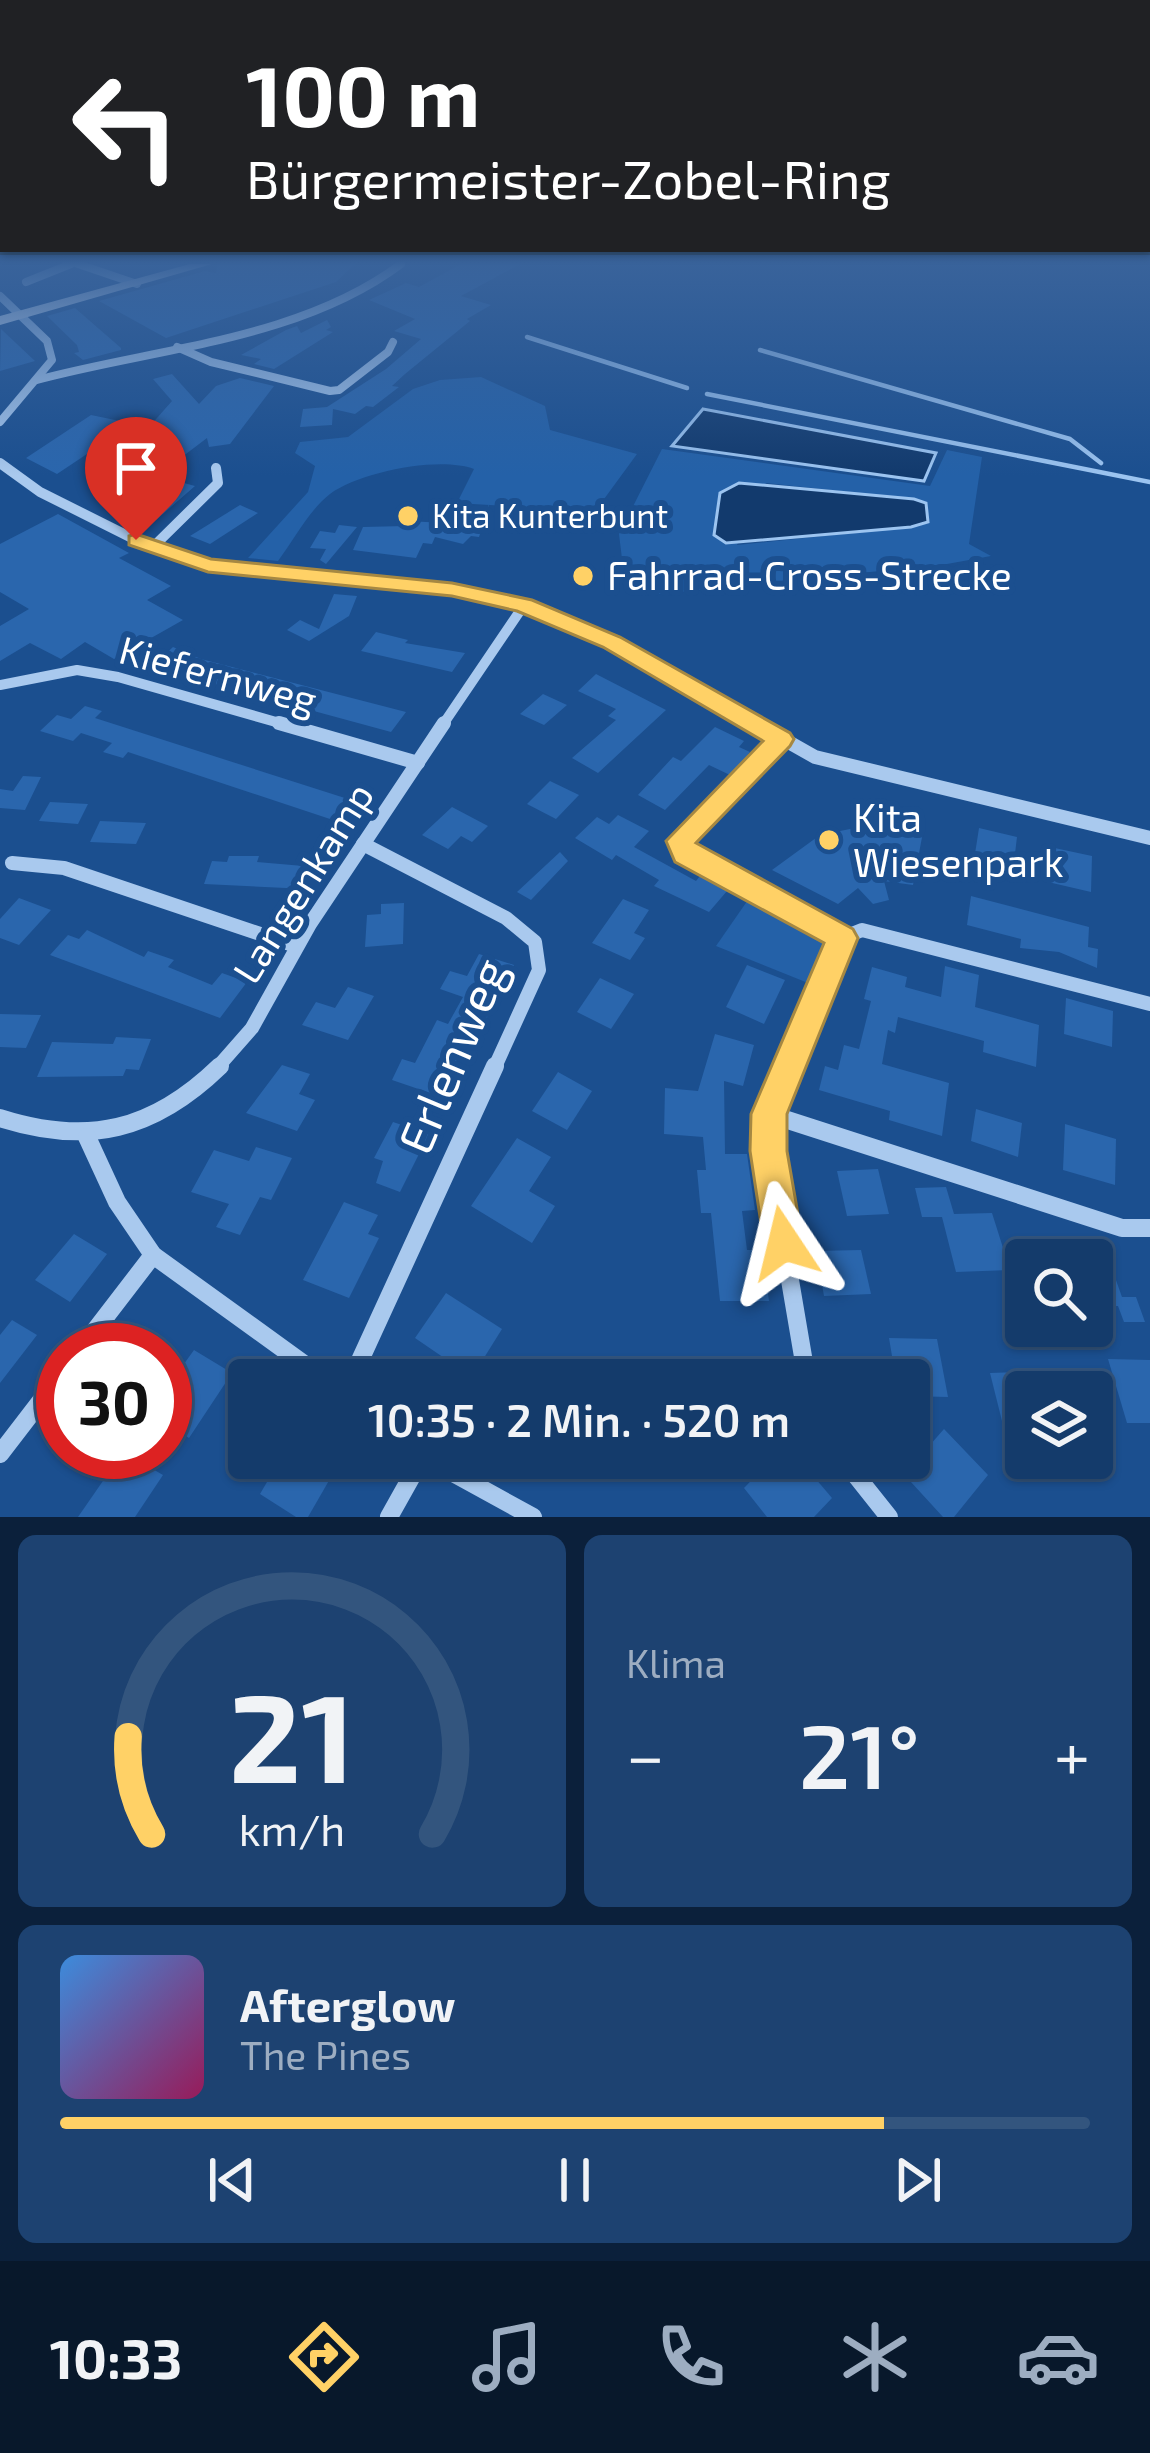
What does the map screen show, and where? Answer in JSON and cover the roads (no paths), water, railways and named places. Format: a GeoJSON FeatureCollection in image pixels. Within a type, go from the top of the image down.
{"type":"FeatureCollection","features":[{"type":"Feature","properties":{"kind":"street"},"geometry":{"type":"LineString","coordinates":[[41,335],[52,360]]}},
{"type":"Feature","properties":{"kind":"street"},"geometry":{"type":"LineString","coordinates":[[37,380],[219,335]]}},
{"type":"Feature","properties":{"kind":"street"},"geometry":{"type":"LineString","coordinates":[[176,347],[211,362],[330,391],[340,390],[388,352],[393,342]]}},
{"type":"Feature","properties":{"kind":"street"},"geometry":{"type":"LineString","coordinates":[[52,360],[71,369]]}},
{"type":"Feature","properties":{"kind":"street"},"geometry":{"type":"LineString","coordinates":[[0,422],[52,360]]}},
{"type":"Feature","properties":{"kind":"street"},"geometry":{"type":"LineString","coordinates":[[0,464],[40,492],[152,548],[208,566],[452,590],[524,605],[611,642],[815,758],[1150,838]]}},
{"type":"Feature","properties":{"kind":"street"},"geometry":{"type":"LineString","coordinates":[[152,548],[218,483],[216,468]]}},
{"type":"Feature","properties":{"kind":"street","name":"Langenkamp"},"geometry":{"type":"LineString","coordinates":[[87,1137],[122,1128],[170,1106],[218,1067],[253,1027],[296,946],[524,605]]}},
{"type":"Feature","properties":{"kind":"street","name":"Kiefernweg"},"geometry":{"type":"LineString","coordinates":[[0,686],[77,670],[118,676],[418,763]]}},
{"type":"Feature","properties":{"kind":"street"},"geometry":{"type":"LineString","coordinates":[[780,739],[681,841],[686,854],[842,938]]}},
{"type":"Feature","properties":{"kind":"street","name":"Erlenweg"},"geometry":{"type":"LineString","coordinates":[[361,1359],[539,970],[535,942],[506,918],[363,844]]}},
{"type":"Feature","properties":{"kind":"street"},"geometry":{"type":"LineString","coordinates":[[12,863],[64,868],[296,946]]}},
{"type":"Feature","properties":{"kind":"street"},"geometry":{"type":"LineString","coordinates":[[803,1359],[768,1151],[769,1114],[842,938],[862,930],[878,931],[1150,1004]]}},
{"type":"Feature","properties":{"kind":"street"},"geometry":{"type":"LineString","coordinates":[[769,1114],[1123,1228],[1150,1228]]}},
{"type":"Feature","properties":{"kind":"street"},"geometry":{"type":"LineString","coordinates":[[0,1118],[48,1134],[87,1137],[117,1202],[153,1255],[297,1359]]}},
{"type":"Feature","properties":{"kind":"street"},"geometry":{"type":"LineString","coordinates":[[101,1323],[153,1255]]}},
{"type":"Feature","properties":{"kind":"street"},"geometry":{"type":"LineString","coordinates":[[0,1454],[36,1407]]}},
{"type":"Feature","properties":{"kind":"street"},"geometry":{"type":"LineString","coordinates":[[389,1517],[412,1479]]}},
{"type":"Feature","properties":{"kind":"street"},"geometry":{"type":"LineString","coordinates":[[462,1479],[532,1517]]}},
{"type":"Feature","properties":{"kind":"street"},"geometry":{"type":"LineString","coordinates":[[859,1479],[889,1517]]}},
{"type":"Feature","properties":{"kind":"waterway"},"geometry":{"type":"LineString","coordinates":[[527,337],[687,388]]}},
{"type":"Feature","properties":{"kind":"waterway"},"geometry":{"type":"LineString","coordinates":[[760,350],[1070,439],[1101,463]]}},
{"type":"Feature","properties":{"kind":"waterway"},"geometry":{"type":"LineString","coordinates":[[707,394],[1150,482]]}},
{"type":"Feature","properties":{"kind":"place","name":"Kita Kunterbunt"},"geometry":{"type":"Point","coordinates":[408,516]}},
{"type":"Feature","properties":{"kind":"place","name":"Fahrrad-Cross-Strecke"},"geometry":{"type":"Point","coordinates":[583,576]}},
{"type":"Feature","properties":{"kind":"place","name":"Kita Wiesenpark"},"geometry":{"type":"Point","coordinates":[829,840]}}]}
